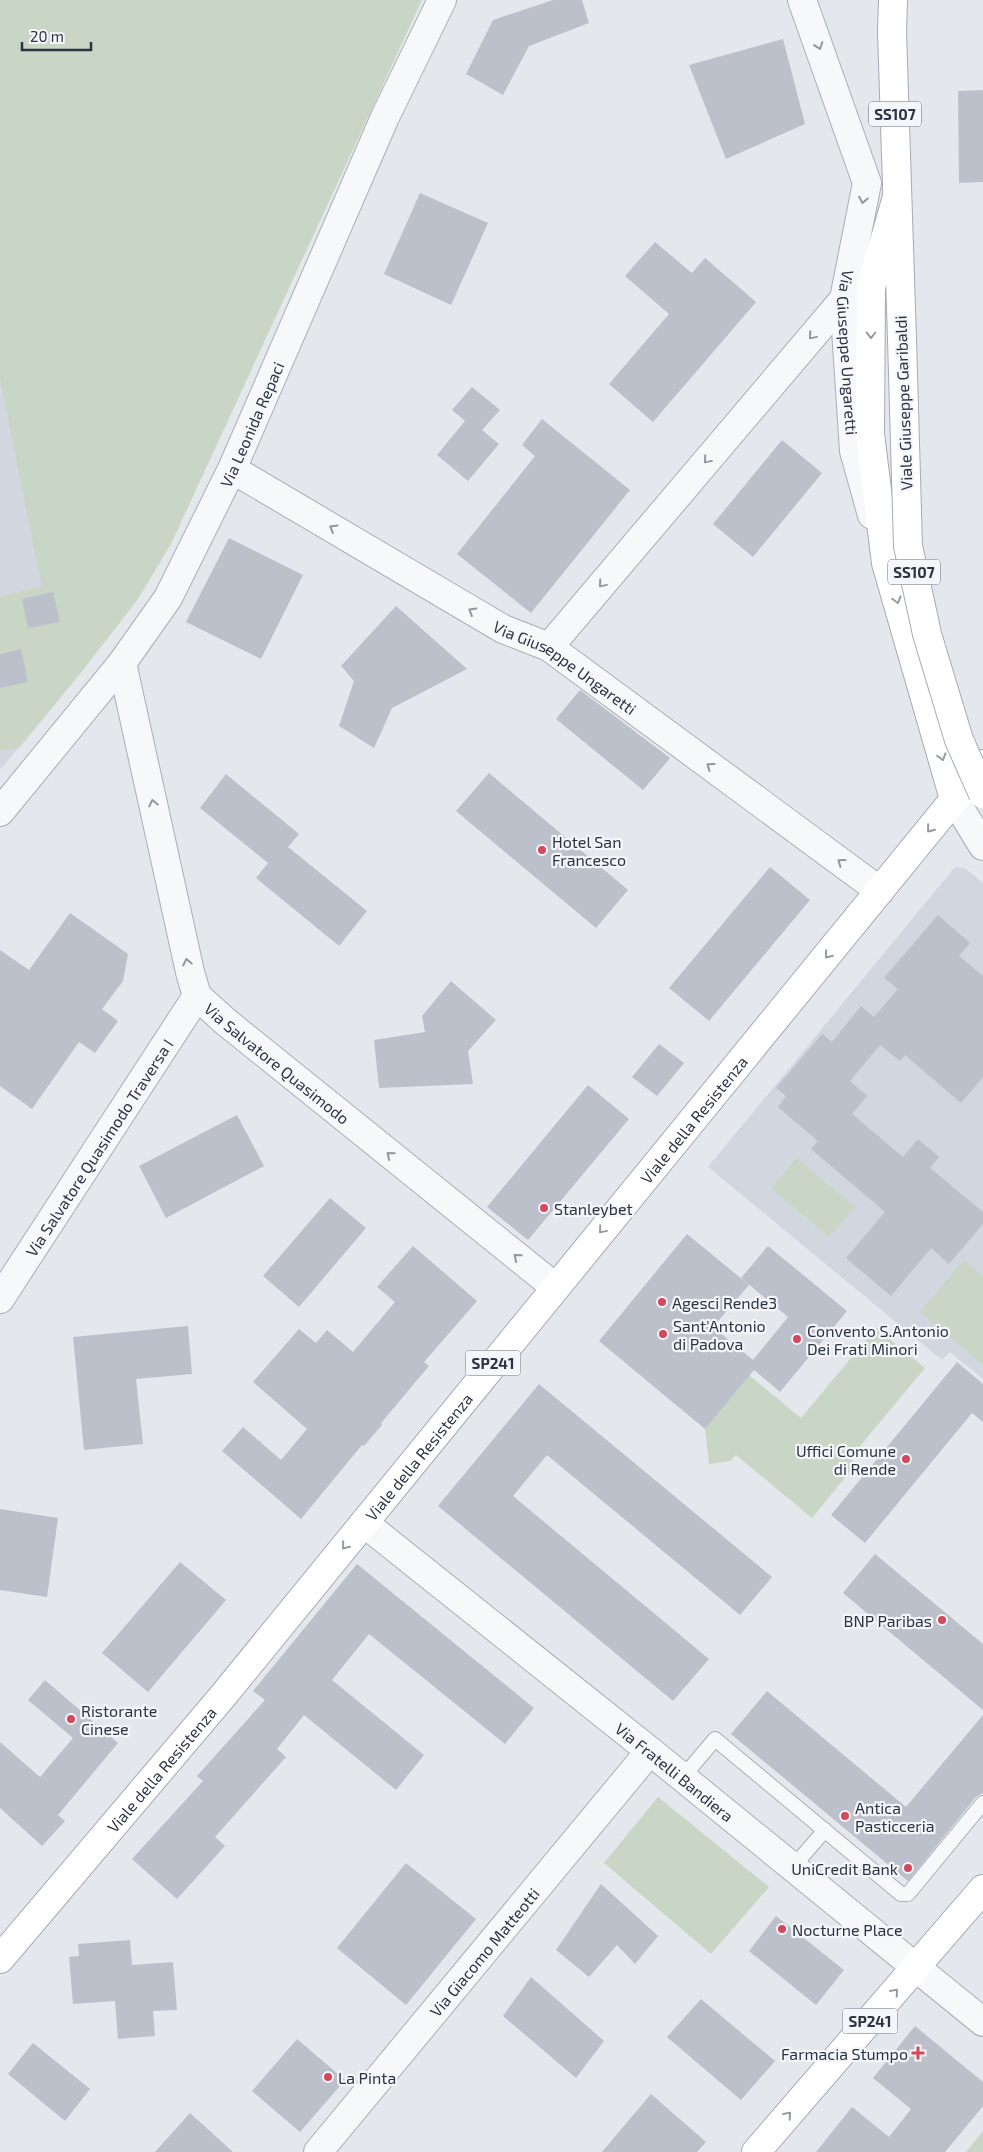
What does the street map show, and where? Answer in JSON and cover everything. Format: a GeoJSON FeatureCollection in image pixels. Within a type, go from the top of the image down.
{"type":"FeatureCollection","features":[{"type":"Feature","properties":{"kind":"main road","name":"Viale Giuseppe Garibaldi"},"geometry":{"type":"LineString","coordinates":[[891,1],[908,546],[930,643],[959,740],[983,794]]}},
{"type":"Feature","properties":{"kind":"main road"},"geometry":{"type":"LineString","coordinates":[[897,197],[871,287],[870,434],[886,563],[954,799]]}},
{"type":"Feature","properties":{"kind":"main road","name":"Viale della Resistenza"},"geometry":{"type":"LineString","coordinates":[[0,1959],[222,1697],[983,764]]}},
{"type":"Feature","properties":{"kind":"main road","name":"SP241"},"geometry":{"type":"LineString","coordinates":[[756,2152],[983,1889]]}},
{"type":"Feature","properties":{"kind":"street","name":"Via Leonida Repaci"},"geometry":{"type":"LineString","coordinates":[[0,812],[122,662],[168,598],[232,469],[385,117],[442,0]]}},
{"type":"Feature","properties":{"kind":"street","name":"Via Giuseppe Ungaretti"},"geometry":{"type":"LineString","coordinates":[[802,0],[867,183],[844,299],[854,451],[886,563]]}},
{"type":"Feature","properties":{"kind":"street"},"geometry":{"type":"LineString","coordinates":[[549,646],[844,299]]}},
{"type":"Feature","properties":{"kind":"street","name":"Via Giuseppe Ungaretti"},"geometry":{"type":"LineString","coordinates":[[232,469],[503,629],[549,646],[880,891]]}},
{"type":"Feature","properties":{"kind":"street","name":"Via Salvatore Quasimodo"},"geometry":{"type":"LineString","coordinates":[[122,662],[190,972],[197,996],[233,1028],[555,1287]]}},
{"type":"Feature","properties":{"kind":"street"},"geometry":{"type":"LineString","coordinates":[[954,799],[983,846]]}},
{"type":"Feature","properties":{"kind":"street","name":"Via Salvatore Quasimodo Traversa I"},"geometry":{"type":"LineString","coordinates":[[0,1300],[197,996]]}},
{"type":"Feature","properties":{"kind":"street","name":"Via Fratelli Bandiera"},"geometry":{"type":"LineString","coordinates":[[364,1523],[794,1867],[983,2022]]}},
{"type":"Feature","properties":{"kind":"street","name":"Via Giacomo Matteotti"},"geometry":{"type":"LineString","coordinates":[[318,2152],[650,1751]]}},
{"type":"Feature","properties":{"kind":"lane"},"geometry":{"type":"LineString","coordinates":[[683,1778],[716,1739],[901,1894],[908,1894],[983,1803]]}},
{"type":"Feature","properties":{"kind":"lane"},"geometry":{"type":"LineString","coordinates":[[794,1867],[825,1830]]}},
{"type":"Feature","properties":{"kind":"shaded area"},"geometry":{"type":"Polygon","coordinates":[[[0,259],[83,670],[0,770],[0,259]]]}},
{"type":"Feature","properties":{"kind":"shaded area"},"geometry":{"type":"Polygon","coordinates":[[[955,867],[965,868],[983,883],[983,1379],[950,1352],[942,1360],[708,1167],[955,867]]]}},
{"type":"Feature","properties":{"kind":"green space"},"geometry":{"type":"Polygon","coordinates":[[[0,0],[422,0],[171,544],[138,599],[19,748],[0,751],[0,596],[42,587],[0,378],[0,0]]]}},
{"type":"Feature","properties":{"kind":"green space"},"geometry":{"type":"Polygon","coordinates":[[[797,1158],[855,1207],[829,1237],[771,1188],[797,1158]]]}},
{"type":"Feature","properties":{"kind":"green space"},"geometry":{"type":"Polygon","coordinates":[[[964,1260],[983,1276],[983,1365],[920,1312],[964,1260]]]}},
{"type":"Feature","properties":{"kind":"green space"},"geometry":{"type":"Polygon","coordinates":[[[876,1328],[925,1368],[850,1458],[856,1464],[812,1518],[736,1455],[730,1461],[709,1464],[705,1429],[749,1375],[801,1418],[876,1328]]]}},
{"type":"Feature","properties":{"kind":"green space"},"geometry":{"type":"Polygon","coordinates":[[[658,1797],[769,1887],[711,1954],[604,1863],[658,1797]]]}},
{"type":"Feature","properties":{"kind":"green space"},"geometry":{"type":"Polygon","coordinates":[[[983,2131],[983,2152],[966,2152],[983,2131]]]}},
{"type":"Feature","properties":{"kind":"building"},"geometry":{"type":"Polygon","coordinates":[[[553,0],[582,0],[589,23],[529,46],[503,95],[466,74],[493,20],[553,0]]]}},
{"type":"Feature","properties":{"kind":"building"},"geometry":{"type":"Polygon","coordinates":[[[783,39],[805,124],[726,159],[689,65],[783,39]]]}},
{"type":"Feature","properties":{"kind":"building"},"geometry":{"type":"Polygon","coordinates":[[[983,90],[983,182],[959,183],[958,91],[983,90]]]}},
{"type":"Feature","properties":{"kind":"building"},"geometry":{"type":"Polygon","coordinates":[[[420,193],[488,223],[451,305],[384,274],[420,193]]]}},
{"type":"Feature","properties":{"kind":"building"},"geometry":{"type":"Polygon","coordinates":[[[655,242],[692,273],[705,258],[756,302],[653,422],[609,384],[669,314],[625,276],[655,242]]]}},
{"type":"Feature","properties":{"kind":"building"},"geometry":{"type":"Polygon","coordinates":[[[472,387],[500,410],[482,430],[499,444],[468,481],[437,455],[465,421],[452,410],[472,387]]]}},
{"type":"Feature","properties":{"kind":"building"},"geometry":{"type":"Polygon","coordinates":[[[542,419],[630,490],[531,613],[457,554],[535,456],[522,445],[542,419]]]}},
{"type":"Feature","properties":{"kind":"building"},"geometry":{"type":"Polygon","coordinates":[[[782,440],[822,473],[753,557],[713,524],[782,440]]]}},
{"type":"Feature","properties":{"kind":"building"},"geometry":{"type":"Polygon","coordinates":[[[229,538],[303,575],[261,659],[186,622],[229,538]]]}},
{"type":"Feature","properties":{"kind":"building"},"geometry":{"type":"Polygon","coordinates":[[[53,592],[60,622],[28,628],[22,599],[53,592]]]}},
{"type":"Feature","properties":{"kind":"building"},"geometry":{"type":"Polygon","coordinates":[[[396,606],[467,669],[392,708],[374,748],[339,726],[354,681],[341,666],[396,606]]]}},
{"type":"Feature","properties":{"kind":"building"},"geometry":{"type":"Polygon","coordinates":[[[21,649],[28,682],[0,688],[0,654],[21,649]]]}},
{"type":"Feature","properties":{"kind":"building"},"geometry":{"type":"Polygon","coordinates":[[[580,690],[670,758],[643,790],[556,719],[580,690]]]}},
{"type":"Feature","properties":{"kind":"building","name":"Hotel San Francesco"},"geometry":{"type":"Polygon","coordinates":[[[489,773],[628,890],[596,928],[456,811],[489,773]]]}},
{"type":"Feature","properties":{"kind":"building"},"geometry":{"type":"Polygon","coordinates":[[[226,774],[299,834],[288,847],[367,911],[339,946],[256,878],[268,863],[200,808],[226,774]]]}},
{"type":"Feature","properties":{"kind":"building"},"geometry":{"type":"Polygon","coordinates":[[[770,867],[810,900],[709,1021],[669,988],[770,867]]]}},
{"type":"Feature","properties":{"kind":"building"},"geometry":{"type":"Polygon","coordinates":[[[70,913],[128,954],[123,981],[102,1009],[118,1021],[95,1053],[79,1042],[32,1109],[0,1086],[0,950],[29,970],[70,913]]]}},
{"type":"Feature","properties":{"kind":"building"},"geometry":{"type":"Polygon","coordinates":[[[938,915],[970,943],[959,956],[983,976],[983,1077],[961,1103],[905,1055],[900,1061],[880,1045],[850,1081],[867,1096],[852,1114],[903,1157],[918,1139],[939,1157],[930,1168],[983,1212],[983,1224],[949,1264],[931,1248],[891,1296],[846,1258],[885,1212],[811,1149],[818,1141],[778,1107],[786,1096],[776,1088],[822,1034],[832,1042],[861,1006],[874,1017],[898,989],[884,978],[938,915]]]}},
{"type":"Feature","properties":{"kind":"building"},"geometry":{"type":"Polygon","coordinates":[[[451,981],[496,1020],[468,1051],[473,1084],[379,1088],[374,1040],[425,1032],[422,1016],[451,981]]]}},
{"type":"Feature","properties":{"kind":"building"},"geometry":{"type":"Polygon","coordinates":[[[659,1044],[684,1063],[657,1096],[632,1077],[659,1044]]]}},
{"type":"Feature","properties":{"kind":"building"},"geometry":{"type":"Polygon","coordinates":[[[588,1085],[629,1119],[528,1240],[487,1207],[588,1085]]]}},
{"type":"Feature","properties":{"kind":"building"},"geometry":{"type":"Polygon","coordinates":[[[237,1115],[264,1166],[166,1218],[139,1166],[237,1115]]]}},
{"type":"Feature","properties":{"kind":"building"},"geometry":{"type":"Polygon","coordinates":[[[330,1198],[366,1228],[299,1307],[263,1276],[330,1198]]]}},
{"type":"Feature","properties":{"kind":"building","name":"Sant'Antonio di Padova"},"geometry":{"type":"Polygon","coordinates":[[[687,1234],[749,1285],[713,1327],[753,1360],[788,1317],[741,1278],[768,1246],[847,1311],[780,1392],[754,1370],[705,1429],[599,1341],[687,1234]]]}},
{"type":"Feature","properties":{"kind":"building"},"geometry":{"type":"Polygon","coordinates":[[[413,1246],[477,1301],[424,1362],[429,1366],[381,1423],[382,1425],[364,1446],[362,1445],[301,1519],[222,1451],[243,1427],[281,1460],[307,1429],[253,1382],[299,1329],[316,1343],[327,1330],[353,1352],[395,1302],[377,1287],[413,1246]]]}},
{"type":"Feature","properties":{"kind":"building"},"geometry":{"type":"Polygon","coordinates":[[[188,1326],[192,1374],[136,1379],[143,1444],[84,1450],[73,1337],[188,1326]]]}},
{"type":"Feature","properties":{"kind":"building","name":"Uffici Comune di Rende"},"geometry":{"type":"Polygon","coordinates":[[[957,1362],[983,1384],[983,1422],[972,1413],[865,1543],[831,1515],[957,1362]]]}},
{"type":"Feature","properties":{"kind":"building"},"geometry":{"type":"Polygon","coordinates":[[[539,1384],[772,1577],[740,1615],[547,1455],[513,1496],[709,1659],[673,1701],[438,1506],[539,1384]]]}},
{"type":"Feature","properties":{"kind":"building"},"geometry":{"type":"Polygon","coordinates":[[[0,1509],[58,1518],[47,1597],[0,1590],[0,1509]]]}},
{"type":"Feature","properties":{"kind":"building"},"geometry":{"type":"Polygon","coordinates":[[[875,1554],[983,1644],[983,1710],[843,1593],[875,1554]]]}},
{"type":"Feature","properties":{"kind":"building"},"geometry":{"type":"Polygon","coordinates":[[[180,1562],[226,1600],[148,1692],[102,1653],[180,1562]]]}},
{"type":"Feature","properties":{"kind":"building"},"geometry":{"type":"Polygon","coordinates":[[[357,1564],[534,1708],[505,1744],[369,1634],[332,1680],[424,1755],[396,1790],[304,1715],[277,1749],[286,1757],[215,1837],[225,1846],[177,1899],[132,1859],[203,1781],[197,1776],[265,1700],[253,1691],[357,1564]]]}},
{"type":"Feature","properties":{"kind":"building"},"geometry":{"type":"Polygon","coordinates":[[[45,1680],[118,1743],[58,1815],[65,1821],[42,1846],[0,1808],[0,1742],[40,1777],[73,1738],[28,1700],[45,1680]]]}},
{"type":"Feature","properties":{"kind":"building"},"geometry":{"type":"Polygon","coordinates":[[[767,1691],[906,1807],[983,1715],[983,1793],[976,1797],[908,1881],[731,1734],[767,1691]]]}},
{"type":"Feature","properties":{"kind":"building"},"geometry":{"type":"Polygon","coordinates":[[[406,1863],[476,1919],[406,2005],[337,1948],[406,1863]]]}},
{"type":"Feature","properties":{"kind":"building"},"geometry":{"type":"Polygon","coordinates":[[[601,1884],[658,1936],[635,1964],[617,1945],[589,1977],[556,1950],[601,1884]]]}},
{"type":"Feature","properties":{"kind":"building"},"geometry":{"type":"Polygon","coordinates":[[[776,1916],[844,1970],[816,2005],[749,1951],[776,1916]]]}},
{"type":"Feature","properties":{"kind":"building"},"geometry":{"type":"Polygon","coordinates":[[[130,1940],[132,1965],[173,1962],[177,2010],[153,2011],[155,2036],[118,2039],[115,2001],[73,2004],[69,1957],[79,1956],[78,1944],[130,1940]]]}},
{"type":"Feature","properties":{"kind":"building"},"geometry":{"type":"Polygon","coordinates":[[[531,1977],[604,2041],[576,2078],[503,2016],[531,1977]]]}},
{"type":"Feature","properties":{"kind":"building"},"geometry":{"type":"Polygon","coordinates":[[[701,1999],[775,2061],[741,2100],[667,2037],[701,1999]]]}},
{"type":"Feature","properties":{"kind":"building"},"geometry":{"type":"Polygon","coordinates":[[[915,2026],[983,2082],[983,2106],[945,2152],[816,2152],[852,2107],[889,2137],[911,2109],[873,2078],[915,2026]]]}},
{"type":"Feature","properties":{"kind":"building"},"geometry":{"type":"Polygon","coordinates":[[[297,2039],[345,2080],[300,2132],[252,2091],[297,2039]]]}},
{"type":"Feature","properties":{"kind":"building"},"geometry":{"type":"Polygon","coordinates":[[[33,2043],[90,2089],[65,2121],[8,2074],[33,2043]]]}},
{"type":"Feature","properties":{"kind":"building"},"geometry":{"type":"Polygon","coordinates":[[[651,2094],[706,2142],[697,2152],[602,2152],[651,2094]]]}},
{"type":"Feature","properties":{"kind":"building"},"geometry":{"type":"Polygon","coordinates":[[[190,2113],[233,2152],[155,2152],[190,2113]]]}},
{"type":"Feature","properties":{"kind":"place","name":"Hotel San Francesco"},"geometry":{"type":"Point","coordinates":[542,850]}},
{"type":"Feature","properties":{"kind":"place","name":"Stanleybet"},"geometry":{"type":"Point","coordinates":[544,1208]}},
{"type":"Feature","properties":{"kind":"place","name":"Agesci Rende3"},"geometry":{"type":"Point","coordinates":[662,1302]}},
{"type":"Feature","properties":{"kind":"place","name":"Sant'Antonio di Padova"},"geometry":{"type":"Point","coordinates":[663,1334]}},
{"type":"Feature","properties":{"kind":"place","name":"Convento S.Antonio Dei Frati Minori"},"geometry":{"type":"Point","coordinates":[797,1339]}},
{"type":"Feature","properties":{"kind":"place","name":"Uffici Comune di Rende"},"geometry":{"type":"Point","coordinates":[906,1459]}},
{"type":"Feature","properties":{"kind":"place","name":"BNP Paribas"},"geometry":{"type":"Point","coordinates":[942,1620]}},
{"type":"Feature","properties":{"kind":"place","name":"Ristorante Cinese"},"geometry":{"type":"Point","coordinates":[71,1719]}},
{"type":"Feature","properties":{"kind":"place","name":"Antica Pasticceria"},"geometry":{"type":"Point","coordinates":[845,1816]}},
{"type":"Feature","properties":{"kind":"place","name":"UniCredit Bank"},"geometry":{"type":"Point","coordinates":[908,1868]}},
{"type":"Feature","properties":{"kind":"place","name":"Nocturne Place"},"geometry":{"type":"Point","coordinates":[782,1929]}},
{"type":"Feature","properties":{"kind":"place","name":"Farmacia Stumpo"},"geometry":{"type":"Point","coordinates":[918,2053]}},
{"type":"Feature","properties":{"kind":"place","name":"La Pinta"},"geometry":{"type":"Point","coordinates":[328,2077]}}]}
